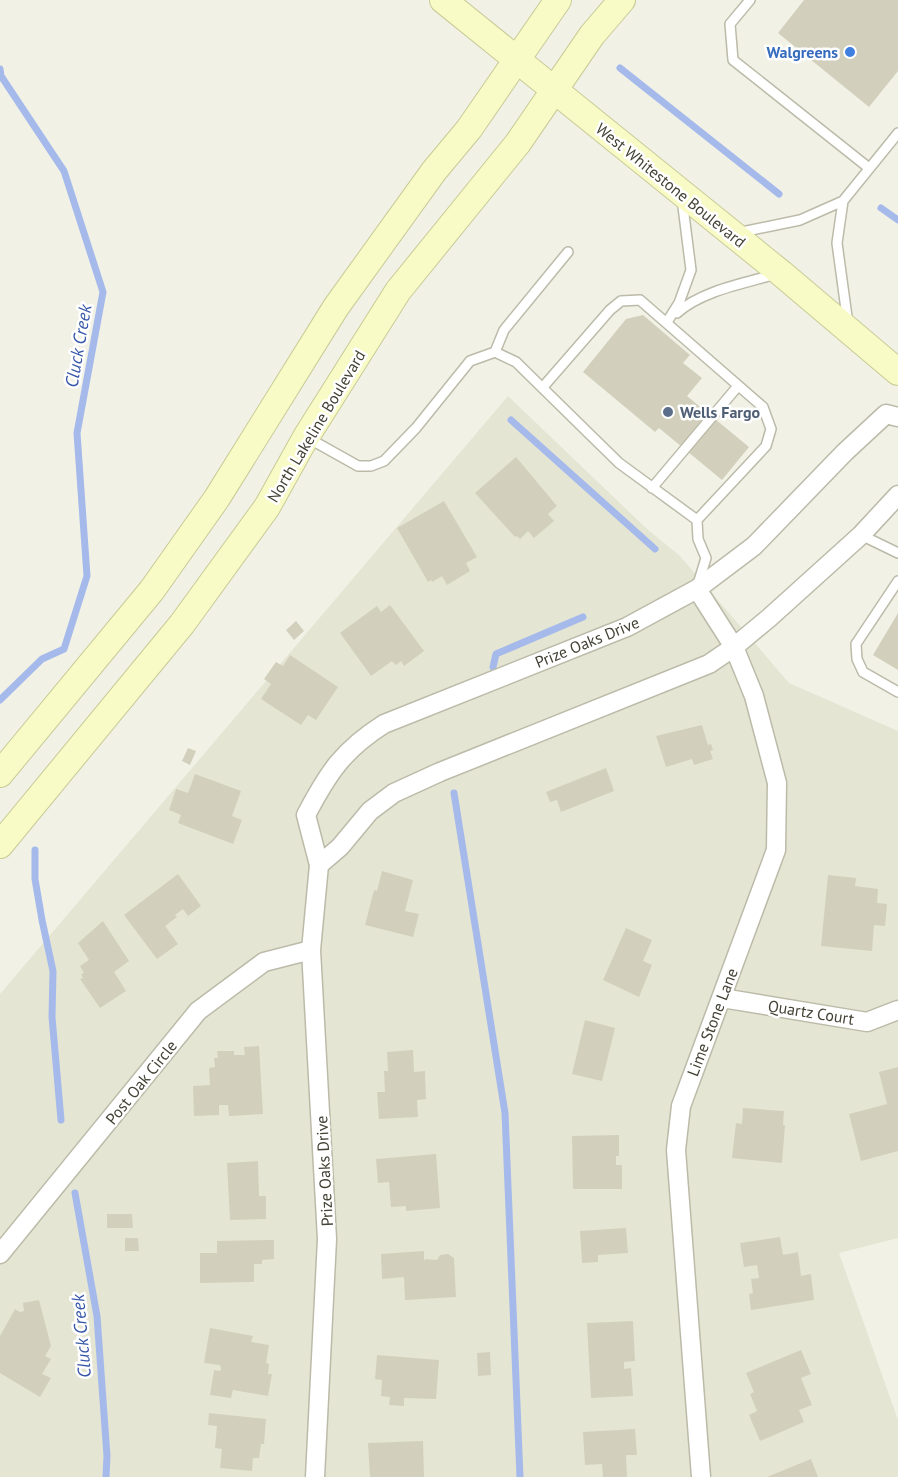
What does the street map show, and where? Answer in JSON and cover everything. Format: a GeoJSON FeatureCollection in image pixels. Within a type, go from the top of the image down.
{"type":"FeatureCollection","features":[{"type":"Feature","properties":{"kind":"main road","name":"West Whitestone Boulevard"},"geometry":{"type":"LineString","coordinates":[[443,0],[781,273],[898,372]]}},
{"type":"Feature","properties":{"kind":"main road"},"geometry":{"type":"LineString","coordinates":[[0,774],[152,590],[217,498],[336,307],[434,171],[469,129],[558,0]]}},
{"type":"Feature","properties":{"kind":"main road","name":"North Lakeline Boulevard"},"geometry":{"type":"LineString","coordinates":[[0,845],[182,624],[267,507],[306,437],[398,291],[518,143],[592,35],[621,0]]}},
{"type":"Feature","properties":{"kind":"street","name":"Prize Oaks Drive"},"geometry":{"type":"LineString","coordinates":[[315,1477],[327,1239],[311,950],[319,865],[306,815],[323,781],[345,753],[361,738],[384,724],[627,627],[697,589],[754,546],[845,452],[886,414],[898,417]]}},
{"type":"Feature","properties":{"kind":"street"},"geometry":{"type":"LineString","coordinates":[[319,865],[340,847],[370,811],[394,793],[709,664],[734,647],[861,535],[898,495]]}},
{"type":"Feature","properties":{"kind":"street","name":"Lime Stone Lane"},"geometry":{"type":"LineString","coordinates":[[697,589],[734,647],[753,696],[777,783],[777,850],[681,1106],[676,1150],[701,1477]]}},
{"type":"Feature","properties":{"kind":"street","name":"Post Oak Circle"},"geometry":{"type":"LineString","coordinates":[[0,1254],[198,1011],[264,962],[311,950]]}},
{"type":"Feature","properties":{"kind":"street","name":"Quartz Court"},"geometry":{"type":"LineString","coordinates":[[722,998],[867,1022],[898,1010]]}},
{"type":"Feature","properties":{"kind":"lane"},"geometry":{"type":"LineString","coordinates":[[750,0],[730,24],[733,60],[869,168]]}},
{"type":"Feature","properties":{"kind":"lane"},"geometry":{"type":"LineString","coordinates":[[733,234],[800,220],[843,201],[898,134]]}},
{"type":"Feature","properties":{"kind":"lane"},"geometry":{"type":"LineString","coordinates":[[667,322],[680,303],[691,270],[681,193]]}},
{"type":"Feature","properties":{"kind":"lane"},"geometry":{"type":"LineString","coordinates":[[843,201],[837,243],[849,331]]}},
{"type":"Feature","properties":{"kind":"lane"},"geometry":{"type":"LineString","coordinates":[[495,352],[504,330],[568,252]]}},
{"type":"Feature","properties":{"kind":"lane"},"geometry":{"type":"LineString","coordinates":[[667,322],[684,307],[700,299],[731,287],[781,273]]}},
{"type":"Feature","properties":{"kind":"lane"},"geometry":{"type":"LineString","coordinates":[[543,387],[610,310],[621,301],[640,300],[763,406],[771,429],[766,446],[697,520],[698,539],[706,558],[697,589]]}},
{"type":"Feature","properties":{"kind":"lane"},"geometry":{"type":"LineString","coordinates":[[306,437],[358,466],[371,466],[384,461],[416,428],[470,361],[495,352],[516,362],[619,463],[697,520]]}},
{"type":"Feature","properties":{"kind":"lane"},"geometry":{"type":"LineString","coordinates":[[652,488],[738,386]]}},
{"type":"Feature","properties":{"kind":"lane"},"geometry":{"type":"LineString","coordinates":[[861,535],[898,553]]}},
{"type":"Feature","properties":{"kind":"lane"},"geometry":{"type":"LineString","coordinates":[[898,581],[856,644],[857,659],[863,672],[898,692]]}},
{"type":"Feature","properties":{"kind":"shaded area"},"geometry":{"type":"Polygon","coordinates":[[[508,396],[646,528],[680,556],[789,683],[898,731],[898,1238],[839,1253],[898,1420],[898,1477],[0,1477],[0,994],[508,396]]]}},
{"type":"Feature","properties":{"kind":"building","name":"Walgreens"},"geometry":{"type":"Polygon","coordinates":[[[804,0],[898,0],[898,71],[869,107],[778,33],[804,0]]]}},
{"type":"Feature","properties":{"kind":"building","name":"Wells Fargo"},"geometry":{"type":"Polygon","coordinates":[[[643,315],[690,355],[683,363],[702,378],[687,396],[749,447],[722,480],[659,428],[655,432],[583,372],[626,319],[643,315]]]}},
{"type":"Feature","properties":{"kind":"building"},"geometry":{"type":"Polygon","coordinates":[[[516,457],[557,506],[548,514],[554,521],[534,538],[528,531],[520,539],[515,537],[475,493],[516,457]]]}},
{"type":"Feature","properties":{"kind":"building"},"geometry":{"type":"Polygon","coordinates":[[[444,501],[477,557],[466,563],[470,571],[447,585],[442,576],[428,582],[397,528],[444,501]]]}},
{"type":"Feature","properties":{"kind":"building"},"geometry":{"type":"Polygon","coordinates":[[[390,605],[424,651],[404,666],[401,661],[396,665],[392,661],[371,676],[340,633],[377,606],[381,612],[390,605]]]}},
{"type":"Feature","properties":{"kind":"building"},"geometry":{"type":"Polygon","coordinates":[[[898,613],[898,670],[873,655],[898,613]]]}},
{"type":"Feature","properties":{"kind":"building"},"geometry":{"type":"Polygon","coordinates":[[[296,621],[304,631],[294,640],[286,630],[296,621]]]}},
{"type":"Feature","properties":{"kind":"building"},"geometry":{"type":"Polygon","coordinates":[[[290,655],[338,687],[316,720],[308,715],[301,725],[261,699],[271,684],[264,679],[276,662],[283,666],[290,655]]]}},
{"type":"Feature","properties":{"kind":"building"},"geometry":{"type":"Polygon","coordinates":[[[702,725],[708,745],[711,744],[713,750],[710,751],[713,759],[694,765],[692,759],[666,767],[656,736],[702,725]]]}},
{"type":"Feature","properties":{"kind":"building"},"geometry":{"type":"Polygon","coordinates":[[[188,748],[196,751],[190,765],[182,761],[188,748]]]}},
{"type":"Feature","properties":{"kind":"building"},"geometry":{"type":"Polygon","coordinates":[[[606,768],[614,791],[561,812],[557,800],[550,802],[546,792],[606,768]]]}},
{"type":"Feature","properties":{"kind":"building"},"geometry":{"type":"Polygon","coordinates":[[[195,774],[241,791],[232,816],[242,820],[233,844],[178,823],[181,815],[169,810],[176,789],[188,793],[195,774]]]}},
{"type":"Feature","properties":{"kind":"building"},"geometry":{"type":"Polygon","coordinates":[[[382,871],[413,880],[405,911],[419,914],[413,937],[365,925],[374,890],[377,891],[382,871]]]}},
{"type":"Feature","properties":{"kind":"building"},"geometry":{"type":"Polygon","coordinates":[[[178,874],[201,906],[188,916],[183,909],[165,926],[178,944],[157,959],[124,915],[178,874]]]}},
{"type":"Feature","properties":{"kind":"building"},"geometry":{"type":"Polygon","coordinates":[[[828,875],[856,878],[855,886],[878,889],[877,903],[887,904],[885,926],[874,925],[872,951],[821,946],[828,875]]]}},
{"type":"Feature","properties":{"kind":"building"},"geometry":{"type":"Polygon","coordinates":[[[103,921],[129,961],[114,972],[126,991],[100,1008],[80,979],[83,978],[81,974],[84,973],[80,966],[89,960],[78,943],[103,921]]]}},
{"type":"Feature","properties":{"kind":"building"},"geometry":{"type":"Polygon","coordinates":[[[626,928],[652,940],[643,961],[652,965],[639,997],[603,980],[626,928]]]}},
{"type":"Feature","properties":{"kind":"building"},"geometry":{"type":"Polygon","coordinates":[[[585,1020],[615,1028],[602,1081],[572,1074],[585,1020]]]}},
{"type":"Feature","properties":{"kind":"building"},"geometry":{"type":"Polygon","coordinates":[[[259,1046],[263,1114],[229,1116],[228,1105],[219,1105],[219,1115],[194,1116],[193,1086],[210,1085],[209,1068],[215,1067],[214,1058],[218,1058],[217,1051],[234,1051],[234,1055],[245,1055],[244,1047],[259,1046]]]}},
{"type":"Feature","properties":{"kind":"building"},"geometry":{"type":"Polygon","coordinates":[[[413,1050],[414,1072],[425,1071],[426,1099],[417,1100],[418,1117],[379,1119],[377,1092],[385,1092],[384,1071],[388,1071],[387,1052],[413,1050]]]}},
{"type":"Feature","properties":{"kind":"building"},"geometry":{"type":"Polygon","coordinates":[[[898,1067],[898,1151],[861,1161],[849,1114],[887,1104],[879,1072],[898,1067]]]}},
{"type":"Feature","properties":{"kind":"building"},"geometry":{"type":"Polygon","coordinates":[[[743,1108],[784,1111],[782,1163],[732,1158],[736,1123],[742,1124],[743,1108]]]}},
{"type":"Feature","properties":{"kind":"building"},"geometry":{"type":"Polygon","coordinates":[[[619,1135],[619,1156],[616,1156],[616,1165],[622,1165],[622,1189],[573,1189],[572,1136],[619,1135]]]}},
{"type":"Feature","properties":{"kind":"building"},"geometry":{"type":"Polygon","coordinates":[[[436,1154],[440,1208],[406,1211],[406,1206],[391,1207],[389,1182],[378,1183],[376,1159],[436,1154]]]}},
{"type":"Feature","properties":{"kind":"building"},"geometry":{"type":"Polygon","coordinates":[[[258,1161],[259,1196],[266,1196],[266,1219],[230,1220],[227,1163],[258,1161]]]}},
{"type":"Feature","properties":{"kind":"building"},"geometry":{"type":"Polygon","coordinates":[[[107,1214],[132,1214],[133,1228],[107,1228],[107,1214]]]}},
{"type":"Feature","properties":{"kind":"building"},"geometry":{"type":"Polygon","coordinates":[[[626,1228],[628,1253],[598,1255],[598,1262],[582,1263],[580,1231],[626,1228]]]}},
{"type":"Feature","properties":{"kind":"building"},"geometry":{"type":"Polygon","coordinates":[[[780,1237],[783,1255],[798,1252],[801,1276],[811,1274],[814,1300],[751,1310],[749,1294],[753,1293],[751,1279],[759,1278],[757,1265],[744,1267],[740,1243],[780,1237]]]}},
{"type":"Feature","properties":{"kind":"building"},"geometry":{"type":"Polygon","coordinates":[[[125,1238],[138,1238],[139,1251],[125,1251],[125,1238]]]}},
{"type":"Feature","properties":{"kind":"building"},"geometry":{"type":"Polygon","coordinates":[[[274,1240],[274,1259],[262,1260],[262,1264],[254,1264],[254,1282],[200,1283],[200,1253],[217,1253],[217,1241],[274,1240]]]}},
{"type":"Feature","properties":{"kind":"building"},"geometry":{"type":"Polygon","coordinates":[[[424,1251],[424,1261],[425,1259],[437,1260],[440,1255],[448,1254],[454,1258],[456,1297],[405,1300],[404,1277],[382,1279],[381,1254],[424,1251]]]}},
{"type":"Feature","properties":{"kind":"building"},"geometry":{"type":"Polygon","coordinates":[[[39,1300],[51,1346],[45,1356],[51,1359],[42,1374],[51,1378],[40,1397],[0,1373],[0,1336],[15,1309],[20,1312],[24,1311],[23,1303],[39,1300]]]}},
{"type":"Feature","properties":{"kind":"building"},"geometry":{"type":"Polygon","coordinates":[[[633,1321],[635,1361],[624,1362],[624,1369],[631,1368],[633,1396],[591,1398],[587,1323],[633,1321]]]}},
{"type":"Feature","properties":{"kind":"building"},"geometry":{"type":"Polygon","coordinates":[[[210,1328],[253,1336],[251,1342],[269,1345],[266,1363],[269,1364],[268,1374],[272,1374],[268,1396],[233,1390],[231,1398],[210,1395],[214,1370],[220,1371],[221,1369],[220,1365],[204,1363],[210,1328]]]}},
{"type":"Feature","properties":{"kind":"building"},"geometry":{"type":"Polygon","coordinates":[[[801,1350],[811,1374],[801,1378],[812,1405],[799,1410],[804,1422],[760,1441],[749,1415],[757,1411],[750,1394],[754,1392],[746,1373],[801,1350]]]}},
{"type":"Feature","properties":{"kind":"building"},"geometry":{"type":"Polygon","coordinates":[[[490,1352],[491,1375],[478,1376],[477,1353],[490,1352]]]}},
{"type":"Feature","properties":{"kind":"building"},"geometry":{"type":"Polygon","coordinates":[[[377,1355],[439,1360],[436,1399],[404,1398],[404,1406],[389,1405],[390,1397],[381,1396],[382,1380],[375,1379],[377,1355]]]}},
{"type":"Feature","properties":{"kind":"building"},"geometry":{"type":"Polygon","coordinates":[[[209,1413],[266,1419],[264,1444],[261,1444],[259,1458],[253,1458],[252,1471],[220,1468],[222,1449],[215,1448],[217,1426],[208,1425],[209,1413]]]}},
{"type":"Feature","properties":{"kind":"building"},"geometry":{"type":"Polygon","coordinates":[[[635,1429],[637,1455],[626,1455],[627,1477],[603,1477],[602,1464],[585,1465],[583,1432],[635,1429]]]}},
{"type":"Feature","properties":{"kind":"building"},"geometry":{"type":"Polygon","coordinates":[[[423,1441],[424,1477],[370,1477],[368,1443],[423,1441]]]}},
{"type":"Feature","properties":{"kind":"building"},"geometry":{"type":"Polygon","coordinates":[[[811,1459],[818,1477],[767,1477],[811,1459]]]}},
{"type":"Feature","properties":{"kind":"waterway"},"geometry":{"type":"LineString","coordinates":[[620,68],[779,194]]}},
{"type":"Feature","properties":{"kind":"waterway","name":"Cluck Creek"},"geometry":{"type":"LineString","coordinates":[[0,69],[1,76],[64,171],[103,292],[77,433],[87,576],[64,649],[42,659],[0,700]]}},
{"type":"Feature","properties":{"kind":"waterway"},"geometry":{"type":"LineString","coordinates":[[881,208],[898,220]]}},
{"type":"Feature","properties":{"kind":"waterway"},"geometry":{"type":"LineString","coordinates":[[511,420],[655,549]]}},
{"type":"Feature","properties":{"kind":"waterway"},"geometry":{"type":"LineString","coordinates":[[493,667],[496,654],[583,617]]}},
{"type":"Feature","properties":{"kind":"waterway"},"geometry":{"type":"LineString","coordinates":[[454,793],[505,1113],[520,1477]]}},
{"type":"Feature","properties":{"kind":"waterway","name":"Cluck Creek"},"geometry":{"type":"LineString","coordinates":[[35,850],[35,879],[53,971],[52,1017],[61,1120]]}},
{"type":"Feature","properties":{"kind":"waterway","name":"Cluck Creek"},"geometry":{"type":"LineString","coordinates":[[75,1193],[97,1316],[107,1456],[106,1477]]}},
{"type":"Feature","properties":{"kind":"place","name":"Walgreens"},"geometry":{"type":"Point","coordinates":[850,52]}},
{"type":"Feature","properties":{"kind":"place","name":"Wells Fargo"},"geometry":{"type":"Point","coordinates":[668,412]}}]}
